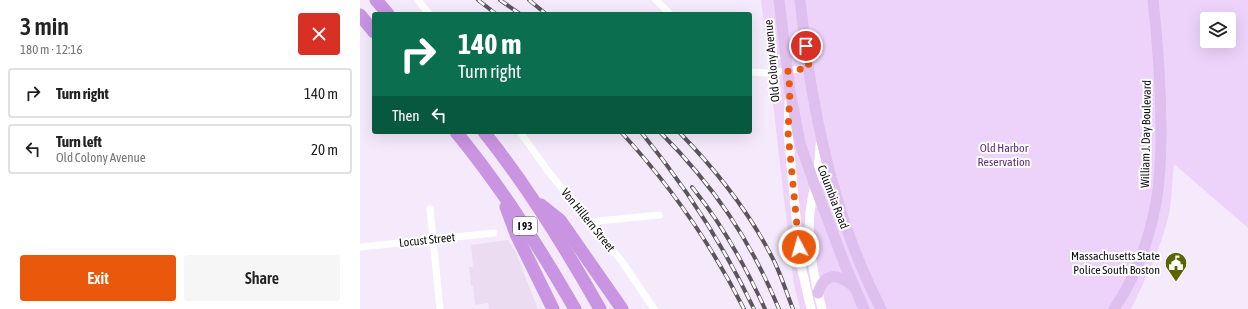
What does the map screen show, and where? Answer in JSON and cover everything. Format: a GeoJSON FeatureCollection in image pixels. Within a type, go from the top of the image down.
{"type":"FeatureCollection","features":[{"type":"Feature","properties":{"kind":"highway"},"geometry":{"type":"LineString","coordinates":[[376,0],[386,12]]}},
{"type":"Feature","properties":{"kind":"highway"},"geometry":{"type":"LineString","coordinates":[[360,15],[372,30]]}},
{"type":"Feature","properties":{"kind":"highway","name":"I 93"},"geometry":{"type":"LineString","coordinates":[[458,134],[497,185],[532,236],[575,309]]}},
{"type":"Feature","properties":{"kind":"highway","name":"I 93"},"geometry":{"type":"LineString","coordinates":[[485,134],[533,199],[600,309]]}},
{"type":"Feature","properties":{"kind":"highway"},"geometry":{"type":"LineString","coordinates":[[497,185],[516,234],[553,309]]}},
{"type":"Feature","properties":{"kind":"highway"},"geometry":{"type":"LineString","coordinates":[[533,199],[560,220],[622,309]]}},
{"type":"Feature","properties":{"kind":"main road","name":"Old Colony Avenue"},"geometry":{"type":"LineString","coordinates":[[779,0],[790,91]]}},
{"type":"Feature","properties":{"kind":"main road"},"geometry":{"type":"LineString","coordinates":[[800,0],[809,68],[819,126]]}},
{"type":"Feature","properties":{"kind":"main road","name":"William J. Day Boulevard"},"geometry":{"type":"LineString","coordinates":[[1114,309],[1130,280],[1144,247],[1153,216],[1159,186],[1161,84],[1153,0]]}},
{"type":"Feature","properties":{"kind":"main road","name":"Columbia Road"},"geometry":{"type":"LineString","coordinates":[[790,91],[800,143],[815,186],[864,309]]}},
{"type":"Feature","properties":{"kind":"main road","name":"Columbia Road"},"geometry":{"type":"LineString","coordinates":[[819,126],[842,213],[862,268],[881,309]]}},
{"type":"Feature","properties":{"kind":"main road"},"geometry":{"type":"LineString","coordinates":[[818,293],[820,286],[824,281],[835,276],[845,280],[854,287]]}},
{"type":"Feature","properties":{"kind":"street"},"geometry":{"type":"LineString","coordinates":[[418,0],[427,12]]}},
{"type":"Feature","properties":{"kind":"street"},"geometry":{"type":"LineString","coordinates":[[656,0],[668,12]]}},
{"type":"Feature","properties":{"kind":"street"},"geometry":{"type":"LineString","coordinates":[[752,72],[763,73],[809,68]]}},
{"type":"Feature","properties":{"kind":"street","name":"Old Colony Avenue"},"geometry":{"type":"LineString","coordinates":[[790,91],[788,132],[798,238],[802,270],[811,309]]}},
{"type":"Feature","properties":{"kind":"street"},"geometry":{"type":"LineString","coordinates":[[819,126],[820,158],[810,216],[809,242],[822,309]]}},
{"type":"Feature","properties":{"kind":"street","name":"Von Hillern Street"},"geometry":{"type":"LineString","coordinates":[[521,134],[588,222],[623,263],[654,309]]}},
{"type":"Feature","properties":{"kind":"street"},"geometry":{"type":"LineString","coordinates":[[430,209],[440,309]]}},
{"type":"Feature","properties":{"kind":"street"},"geometry":{"type":"LineString","coordinates":[[588,222],[659,215]]}},
{"type":"Feature","properties":{"kind":"street","name":"Locust Street"},"geometry":{"type":"LineString","coordinates":[[360,247],[494,233]]}},
{"type":"Feature","properties":{"kind":"shaded area"},"geometry":{"type":"Polygon","coordinates":[[[508,240],[516,253],[538,309],[489,309],[488,303],[475,305],[469,267],[473,267],[471,245],[508,240]]]}},
{"type":"Feature","properties":{"kind":"green space","name":"Old Harbor Reservation"},"geometry":{"type":"Polygon","coordinates":[[[761,0],[1248,0],[1248,228],[1174,164],[1170,208],[1166,227],[1153,263],[1131,309],[800,309],[794,285],[761,0]]]}},
{"type":"Feature","properties":{"kind":"railway"},"geometry":{"type":"LineString","coordinates":[[478,0],[493,12]]}},
{"type":"Feature","properties":{"kind":"railway"},"geometry":{"type":"LineString","coordinates":[[500,0],[517,12]]}},
{"type":"Feature","properties":{"kind":"railway"},"geometry":{"type":"LineString","coordinates":[[529,0],[544,12]]}},
{"type":"Feature","properties":{"kind":"railway"},"geometry":{"type":"LineString","coordinates":[[623,134],[673,194],[704,238],[744,309]]}},
{"type":"Feature","properties":{"kind":"railway"},"geometry":{"type":"LineString","coordinates":[[643,134],[703,217],[730,262],[754,309]]}},
{"type":"Feature","properties":{"kind":"railway"},"geometry":{"type":"LineString","coordinates":[[662,134],[697,172],[743,236],[768,283],[779,309]]}},
{"type":"Feature","properties":{"kind":"railway"},"geometry":{"type":"LineString","coordinates":[[681,134],[720,178],[755,227],[775,263],[793,309]]}},
{"type":"Feature","properties":{"kind":"railway"},"geometry":{"type":"LineString","coordinates":[[692,187],[713,215],[732,245],[765,309]]}},
{"type":"Feature","properties":{"kind":"place","name":"Massachusetts State Police South Boston"},"geometry":{"type":"Point","coordinates":[1176,282]}},
{"type":"Feature","properties":{"kind":"route"},"geometry":{"type":"LineString","coordinates":[[799,247],[788,132],[790,91],[788,71],[809,68],[806,46]]}}]}
